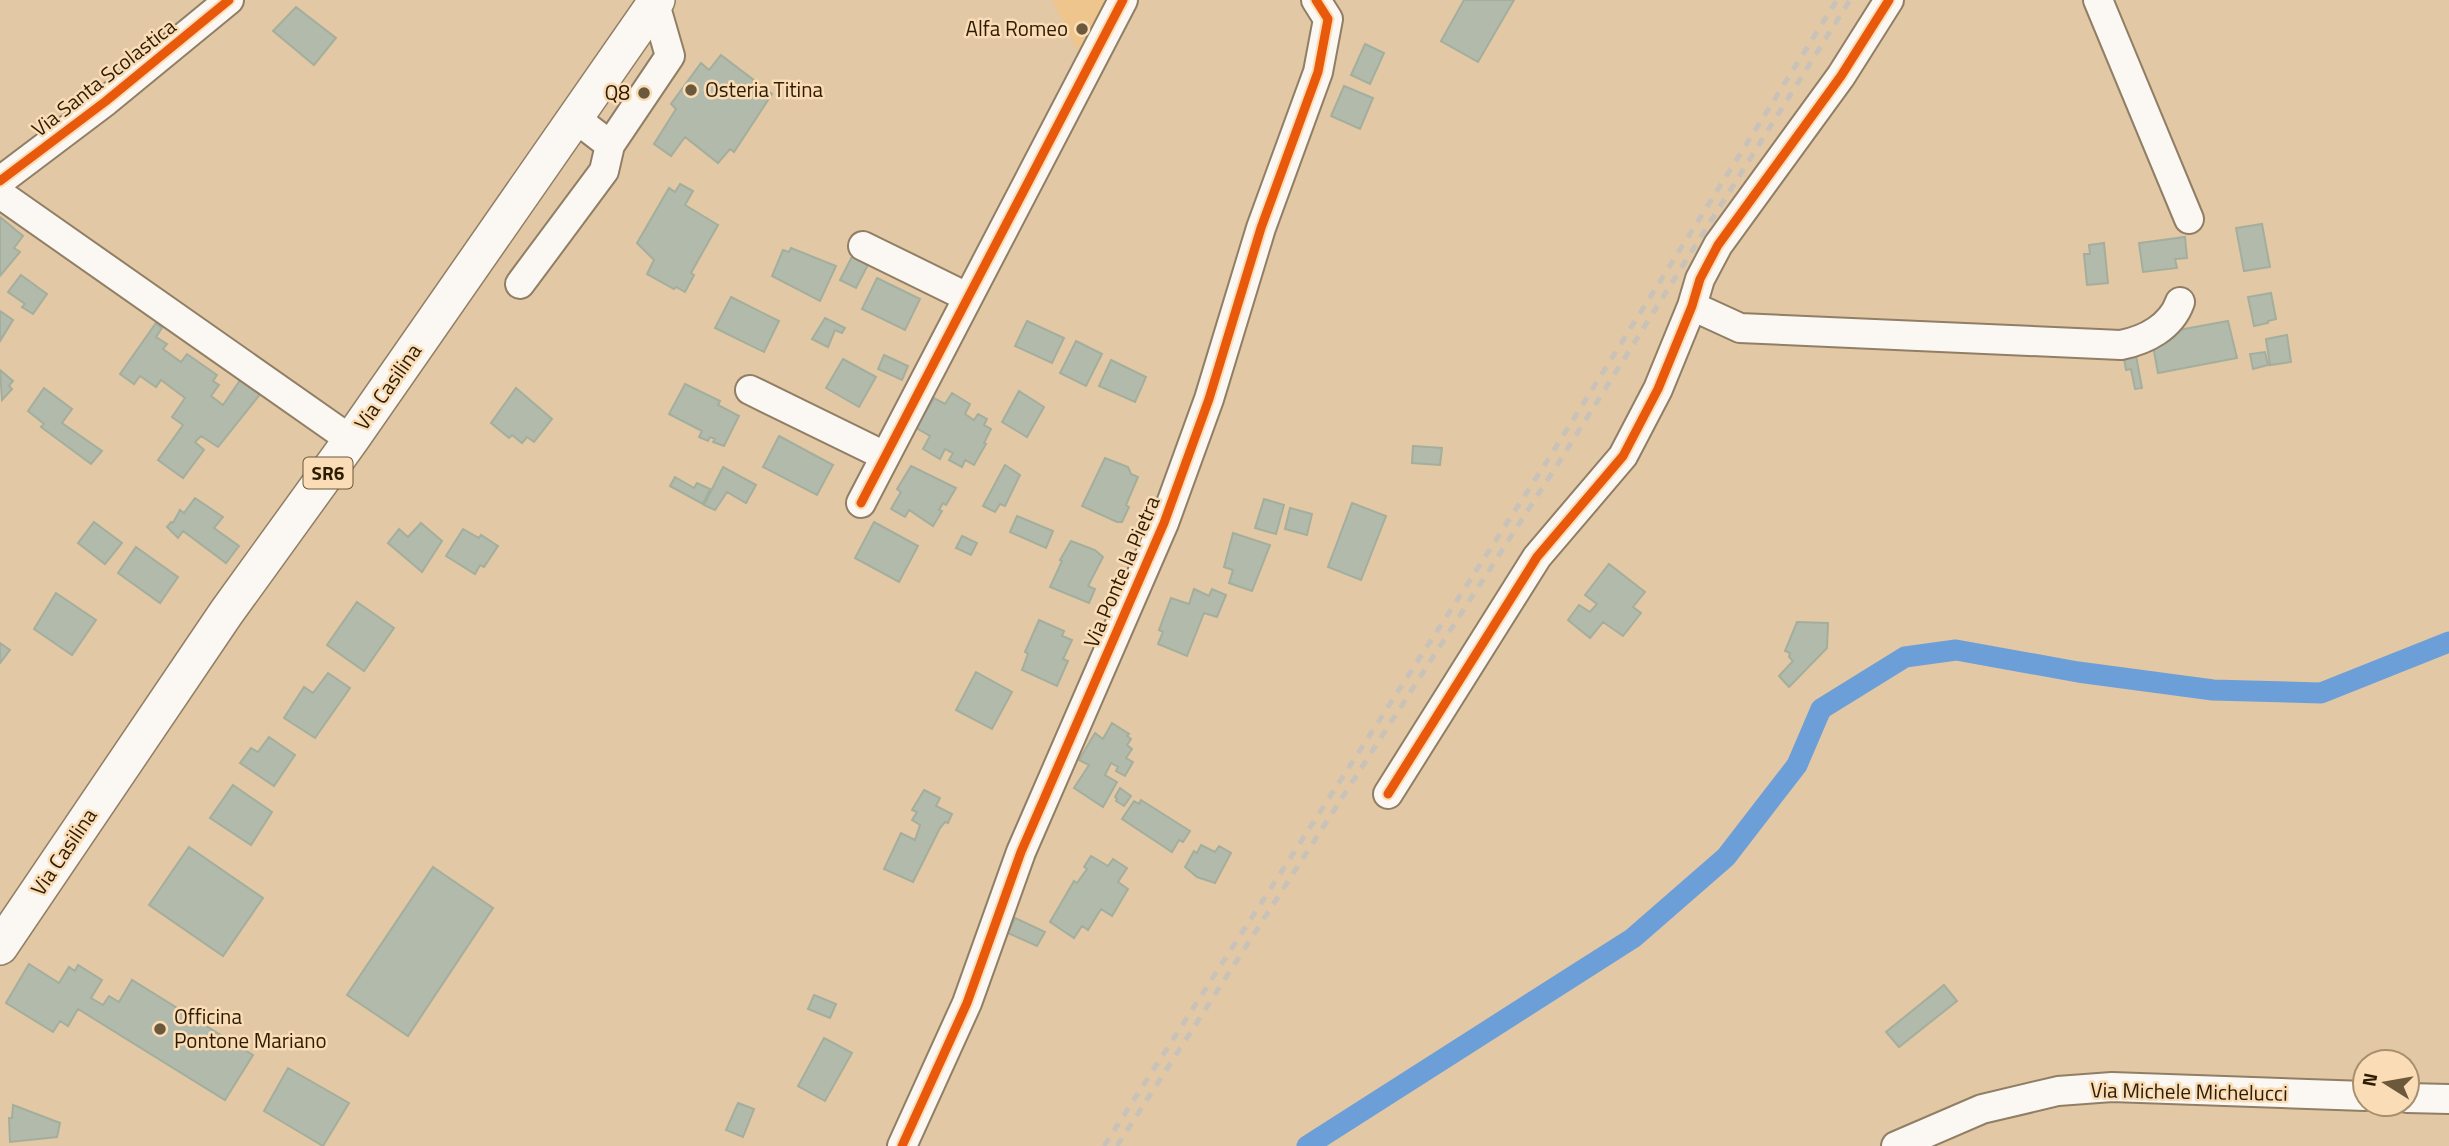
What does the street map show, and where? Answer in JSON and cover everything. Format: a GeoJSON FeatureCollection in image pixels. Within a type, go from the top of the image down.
{"type":"FeatureCollection","features":[{"type":"Feature","properties":{"kind":"main road","name":"Via Casilina"},"geometry":{"type":"LineString","coordinates":[[0,947],[226,613],[351,440],[656,2]]}},
{"type":"Feature","properties":{"kind":"street","name":"Via Santa Scolastica"},"geometry":{"type":"LineString","coordinates":[[0,181],[106,102],[229,0]]}},
{"type":"Feature","properties":{"kind":"street"},"geometry":{"type":"LineString","coordinates":[[861,503],[1123,0]]}},
{"type":"Feature","properties":{"kind":"street","name":"Via Ponte la Pietra"},"geometry":{"type":"LineString","coordinates":[[902,1146],[967,1003],[1021,852],[1164,523],[1209,399],[1261,228],[1318,72],[1328,19],[1316,0]]}},
{"type":"Feature","properties":{"kind":"street"},"geometry":{"type":"LineString","coordinates":[[1388,794],[1537,557],[1623,456],[1658,389],[1692,306],[1700,279],[1718,245],[1842,76],[1889,0]]}},
{"type":"Feature","properties":{"kind":"street"},"geometry":{"type":"LineString","coordinates":[[2098,0],[2189,219]]}},
{"type":"Feature","properties":{"kind":"street"},"geometry":{"type":"LineString","coordinates":[[520,284],[604,171],[610,145],[670,56],[656,2]]}},
{"type":"Feature","properties":{"kind":"street"},"geometry":{"type":"LineString","coordinates":[[575,118],[610,145]]}},
{"type":"Feature","properties":{"kind":"street"},"geometry":{"type":"LineString","coordinates":[[0,194],[351,440]]}},
{"type":"Feature","properties":{"kind":"street"},"geometry":{"type":"LineString","coordinates":[[863,246],[967,297]]}},
{"type":"Feature","properties":{"kind":"street"},"geometry":{"type":"LineString","coordinates":[[1692,306],[1740,328],[2121,345],[2143,340],[2175,316],[2179,302]]}},
{"type":"Feature","properties":{"kind":"street"},"geometry":{"type":"LineString","coordinates":[[750,390],[885,456]]}},
{"type":"Feature","properties":{"kind":"street","name":"Via Michele Michelucci"},"geometry":{"type":"LineString","coordinates":[[1896,1146],[1982,1109],[2058,1091],[2112,1087],[2351,1096]]}},
{"type":"Feature","properties":{"kind":"street"},"geometry":{"type":"LineString","coordinates":[[2421,1098],[2449,1099]]}},
{"type":"Feature","properties":{"kind":"shaded area","name":"Alfa Romeo"},"geometry":{"type":"Polygon","coordinates":[[[1052,0],[1111,0],[1082,59],[1052,0]]]}},
{"type":"Feature","properties":{"kind":"building"},"geometry":{"type":"Polygon","coordinates":[[[1464,0],[1514,0],[1478,62],[1441,41],[1464,0]]]}},
{"type":"Feature","properties":{"kind":"building"},"geometry":{"type":"Polygon","coordinates":[[[296,7],[336,38],[314,65],[273,31],[296,7]]]}},
{"type":"Feature","properties":{"kind":"building"},"geometry":{"type":"Polygon","coordinates":[[[1365,44],[1384,53],[1370,84],[1351,75],[1365,44]]]}},
{"type":"Feature","properties":{"kind":"building"},"geometry":{"type":"Polygon","coordinates":[[[721,55],[772,94],[734,152],[730,149],[718,163],[685,137],[671,156],[654,144],[676,109],[671,104],[701,63],[709,70],[721,55]]]}},
{"type":"Feature","properties":{"kind":"building"},"geometry":{"type":"Polygon","coordinates":[[[1344,86],[1373,98],[1360,129],[1331,116],[1344,86]]]}},
{"type":"Feature","properties":{"kind":"building"},"geometry":{"type":"Polygon","coordinates":[[[680,184],[693,191],[685,205],[718,225],[691,273],[694,275],[685,292],[647,274],[654,260],[637,243],[669,188],[675,192],[680,184]]]}},
{"type":"Feature","properties":{"kind":"building"},"geometry":{"type":"Polygon","coordinates":[[[0,217],[23,236],[14,248],[20,252],[0,276],[0,217]]]}},
{"type":"Feature","properties":{"kind":"building"},"geometry":{"type":"Polygon","coordinates":[[[2262,224],[2270,267],[2244,271],[2236,228],[2262,224]]]}},
{"type":"Feature","properties":{"kind":"building"},"geometry":{"type":"Polygon","coordinates":[[[2185,237],[2187,258],[2175,259],[2177,268],[2143,272],[2139,243],[2185,237]]]}},
{"type":"Feature","properties":{"kind":"building"},"geometry":{"type":"Polygon","coordinates":[[[2104,243],[2108,283],[2087,285],[2084,254],[2090,254],[2089,245],[2104,243]]]}},
{"type":"Feature","properties":{"kind":"building"},"geometry":{"type":"Polygon","coordinates":[[[857,247],[873,255],[856,288],[840,280],[857,247]]]}},
{"type":"Feature","properties":{"kind":"building"},"geometry":{"type":"Polygon","coordinates":[[[791,248],[836,266],[820,301],[772,276],[783,250],[789,252],[791,248]]]}},
{"type":"Feature","properties":{"kind":"building"},"geometry":{"type":"Polygon","coordinates":[[[21,275],[47,294],[33,314],[22,307],[25,304],[8,292],[21,275]]]}},
{"type":"Feature","properties":{"kind":"building"},"geometry":{"type":"Polygon","coordinates":[[[877,278],[920,299],[905,330],[862,309],[877,278]]]}},
{"type":"Feature","properties":{"kind":"building"},"geometry":{"type":"Polygon","coordinates":[[[2271,293],[2276,319],[2254,326],[2248,297],[2271,293]]]}},
{"type":"Feature","properties":{"kind":"building"},"geometry":{"type":"Polygon","coordinates":[[[731,297],[779,321],[764,352],[715,328],[731,297]]]}},
{"type":"Feature","properties":{"kind":"building"},"geometry":{"type":"Polygon","coordinates":[[[0,311],[13,320],[0,341],[0,311]]]}},
{"type":"Feature","properties":{"kind":"building"},"geometry":{"type":"Polygon","coordinates":[[[825,318],[845,328],[842,333],[835,330],[828,347],[812,339],[825,318]]]}},
{"type":"Feature","properties":{"kind":"building"},"geometry":{"type":"Polygon","coordinates":[[[1027,321],[1064,338],[1052,363],[1015,346],[1027,321]]]}},
{"type":"Feature","properties":{"kind":"building"},"geometry":{"type":"Polygon","coordinates":[[[2228,321],[2237,358],[2158,373],[2151,335],[2228,321]]]}},
{"type":"Feature","properties":{"kind":"building"},"geometry":{"type":"Polygon","coordinates":[[[156,323],[162,328],[156,337],[167,344],[163,349],[181,362],[187,354],[217,375],[213,381],[219,385],[211,396],[223,405],[241,379],[261,393],[218,447],[201,436],[195,442],[204,450],[183,478],[158,460],[183,425],[172,417],[185,398],[161,380],[156,387],[140,376],[134,384],[120,374],[156,323]]]}},
{"type":"Feature","properties":{"kind":"building"},"geometry":{"type":"Polygon","coordinates":[[[2287,335],[2291,362],[2270,365],[2266,339],[2287,335]]]}},
{"type":"Feature","properties":{"kind":"building"},"geometry":{"type":"Polygon","coordinates":[[[1076,341],[1102,354],[1086,386],[1060,373],[1076,341]]]}},
{"type":"Feature","properties":{"kind":"building"},"geometry":{"type":"Polygon","coordinates":[[[2135,350],[2142,388],[2135,389],[2131,369],[2126,370],[2123,352],[2135,350]]]}},
{"type":"Feature","properties":{"kind":"building"},"geometry":{"type":"Polygon","coordinates":[[[2265,352],[2268,365],[2253,369],[2250,354],[2265,352]]]}},
{"type":"Feature","properties":{"kind":"building"},"geometry":{"type":"Polygon","coordinates":[[[884,355],[908,366],[902,380],[878,369],[884,355]]]}},
{"type":"Feature","properties":{"kind":"building"},"geometry":{"type":"Polygon","coordinates":[[[843,359],[876,377],[859,407],[826,388],[843,359]]]}},
{"type":"Feature","properties":{"kind":"building"},"geometry":{"type":"Polygon","coordinates":[[[1111,360],[1146,377],[1135,402],[1099,386],[1111,360]]]}},
{"type":"Feature","properties":{"kind":"building"},"geometry":{"type":"Polygon","coordinates":[[[0,370],[13,381],[9,386],[12,389],[2,400],[0,370]]]}},
{"type":"Feature","properties":{"kind":"building"},"geometry":{"type":"Polygon","coordinates":[[[685,384],[720,401],[718,405],[739,416],[724,446],[713,442],[715,439],[710,437],[708,441],[699,437],[702,431],[669,414],[685,384]]]}},
{"type":"Feature","properties":{"kind":"building"},"geometry":{"type":"Polygon","coordinates":[[[44,388],[72,409],[62,423],[102,451],[91,464],[41,427],[44,424],[28,411],[44,388]]]}},
{"type":"Feature","properties":{"kind":"building"},"geometry":{"type":"Polygon","coordinates":[[[516,388],[552,419],[534,442],[527,437],[522,443],[512,435],[509,438],[491,423],[516,388]]]}},
{"type":"Feature","properties":{"kind":"building"},"geometry":{"type":"Polygon","coordinates":[[[1019,391],[1044,407],[1027,437],[1002,422],[1019,391]]]}},
{"type":"Feature","properties":{"kind":"building"},"geometry":{"type":"Polygon","coordinates":[[[952,393],[970,404],[965,414],[974,420],[978,414],[987,419],[984,425],[991,429],[974,465],[965,460],[962,467],[949,460],[953,453],[945,449],[940,459],[923,449],[930,436],[916,428],[934,398],[945,404],[952,393]]]}},
{"type":"Feature","properties":{"kind":"building"},"geometry":{"type":"Polygon","coordinates":[[[779,436],[833,465],[817,495],[763,467],[779,436]]]}},
{"type":"Feature","properties":{"kind":"building"},"geometry":{"type":"Polygon","coordinates":[[[1413,446],[1442,448],[1440,465],[1412,463],[1413,446]]]}},
{"type":"Feature","properties":{"kind":"building"},"geometry":{"type":"Polygon","coordinates":[[[1105,458],[1128,467],[1131,474],[1138,477],[1122,522],[1082,506],[1105,458]]]}},
{"type":"Feature","properties":{"kind":"building"},"geometry":{"type":"Polygon","coordinates":[[[1005,465],[1020,475],[1005,506],[1000,504],[995,512],[983,506],[1005,465]]]}},
{"type":"Feature","properties":{"kind":"building"},"geometry":{"type":"Polygon","coordinates":[[[911,466],[956,488],[946,505],[943,503],[939,510],[942,511],[933,526],[909,510],[905,517],[891,509],[901,492],[897,489],[911,466]]]}},
{"type":"Feature","properties":{"kind":"building"},"geometry":{"type":"Polygon","coordinates":[[[723,467],[756,485],[746,503],[727,492],[715,510],[704,505],[723,467]]]}},
{"type":"Feature","properties":{"kind":"building"},"geometry":{"type":"Polygon","coordinates":[[[675,477],[694,488],[697,483],[710,489],[703,504],[670,486],[675,477]]]}},
{"type":"Feature","properties":{"kind":"building"},"geometry":{"type":"Polygon","coordinates":[[[195,498],[223,517],[214,528],[239,546],[226,563],[183,531],[178,538],[167,527],[173,523],[180,510],[184,513],[195,498]]]}},
{"type":"Feature","properties":{"kind":"building"},"geometry":{"type":"Polygon","coordinates":[[[1264,499],[1284,505],[1276,534],[1255,528],[1264,499]]]}},
{"type":"Feature","properties":{"kind":"building"},"geometry":{"type":"Polygon","coordinates":[[[1352,503],[1386,516],[1361,580],[1328,567],[1352,503]]]}},
{"type":"Feature","properties":{"kind":"building"},"geometry":{"type":"Polygon","coordinates":[[[1290,508],[1312,514],[1307,535],[1285,529],[1290,508]]]}},
{"type":"Feature","properties":{"kind":"building"},"geometry":{"type":"Polygon","coordinates":[[[1017,516],[1053,531],[1046,548],[1010,532],[1017,516]]]}},
{"type":"Feature","properties":{"kind":"building"},"geometry":{"type":"Polygon","coordinates":[[[94,522],[122,543],[105,564],[78,543],[94,522]]]}},
{"type":"Feature","properties":{"kind":"building"},"geometry":{"type":"Polygon","coordinates":[[[874,522],[918,546],[899,582],[855,558],[874,522]]]}},
{"type":"Feature","properties":{"kind":"building"},"geometry":{"type":"Polygon","coordinates":[[[421,523],[442,541],[422,572],[388,543],[399,529],[408,537],[421,523]]]}},
{"type":"Feature","properties":{"kind":"building"},"geometry":{"type":"Polygon","coordinates":[[[463,529],[479,538],[481,535],[498,546],[484,567],[480,565],[475,574],[446,556],[463,529]]]}},
{"type":"Feature","properties":{"kind":"building"},"geometry":{"type":"Polygon","coordinates":[[[1233,533],[1270,545],[1252,591],[1229,583],[1233,570],[1224,567],[1233,533]]]}},
{"type":"Feature","properties":{"kind":"building"},"geometry":{"type":"Polygon","coordinates":[[[962,536],[977,543],[971,555],[956,548],[962,536]]]}},
{"type":"Feature","properties":{"kind":"building"},"geometry":{"type":"Polygon","coordinates":[[[1071,541],[1095,550],[1103,557],[1088,586],[1095,589],[1089,603],[1050,587],[1062,561],[1060,560],[1071,541]]]}},
{"type":"Feature","properties":{"kind":"building"},"geometry":{"type":"Polygon","coordinates":[[[136,547],[178,577],[160,603],[118,573],[136,547]]]}},
{"type":"Feature","properties":{"kind":"building"},"geometry":{"type":"Polygon","coordinates":[[[1609,564],[1645,592],[1633,607],[1641,613],[1623,636],[1603,622],[1590,638],[1568,620],[1579,605],[1590,612],[1597,604],[1585,595],[1609,564]]]}},
{"type":"Feature","properties":{"kind":"building"},"geometry":{"type":"Polygon","coordinates":[[[1194,589],[1209,596],[1212,589],[1226,595],[1217,617],[1204,613],[1187,656],[1158,644],[1163,632],[1159,630],[1171,598],[1189,604],[1194,589]]]}},
{"type":"Feature","properties":{"kind":"building"},"geometry":{"type":"Polygon","coordinates":[[[56,593],[96,620],[72,655],[34,629],[56,593]]]}},
{"type":"Feature","properties":{"kind":"building"},"geometry":{"type":"Polygon","coordinates":[[[357,602],[394,628],[364,671],[327,645],[357,602]]]}},
{"type":"Feature","properties":{"kind":"building"},"geometry":{"type":"Polygon","coordinates":[[[1039,620],[1064,631],[1062,636],[1072,640],[1063,659],[1068,661],[1057,686],[1022,670],[1028,654],[1025,652],[1039,620]]]}},
{"type":"Feature","properties":{"kind":"building"},"geometry":{"type":"Polygon","coordinates":[[[1797,622],[1828,623],[1827,648],[1789,687],[1779,676],[1793,661],[1789,657],[1790,653],[1785,651],[1797,622]]]}},
{"type":"Feature","properties":{"kind":"building"},"geometry":{"type":"Polygon","coordinates":[[[0,643],[10,650],[0,663],[0,643]]]}},
{"type":"Feature","properties":{"kind":"building"},"geometry":{"type":"Polygon","coordinates":[[[976,672],[1012,692],[992,729],[956,710],[976,672]]]}},
{"type":"Feature","properties":{"kind":"building"},"geometry":{"type":"Polygon","coordinates":[[[328,673],[350,688],[315,738],[284,718],[304,687],[313,693],[328,673]]]}},
{"type":"Feature","properties":{"kind":"building"},"geometry":{"type":"Polygon","coordinates":[[[1112,723],[1129,734],[1127,736],[1131,739],[1127,745],[1132,749],[1126,758],[1133,762],[1125,776],[1116,771],[1118,767],[1111,763],[1105,775],[1117,782],[1103,807],[1074,788],[1089,765],[1079,760],[1095,733],[1103,739],[1112,723]]]}},
{"type":"Feature","properties":{"kind":"building"},"geometry":{"type":"Polygon","coordinates":[[[269,737],[295,755],[274,786],[240,763],[251,748],[258,752],[269,737]]]}},
{"type":"Feature","properties":{"kind":"building"},"geometry":{"type":"Polygon","coordinates":[[[233,785],[272,812],[251,845],[210,818],[233,785]]]}},
{"type":"Feature","properties":{"kind":"building"},"geometry":{"type":"Polygon","coordinates":[[[1120,788],[1131,796],[1124,806],[1116,801],[1115,797],[1120,788]]]}},
{"type":"Feature","properties":{"kind":"building"},"geometry":{"type":"Polygon","coordinates":[[[924,790],[940,798],[936,806],[952,814],[948,823],[945,822],[940,828],[913,882],[884,869],[901,833],[915,840],[920,825],[912,820],[917,812],[912,810],[924,790]]]}},
{"type":"Feature","properties":{"kind":"building"},"geometry":{"type":"Polygon","coordinates":[[[1141,800],[1190,831],[1183,842],[1179,840],[1172,852],[1122,819],[1134,801],[1139,804],[1141,800]]]}},
{"type":"Feature","properties":{"kind":"building"},"geometry":{"type":"Polygon","coordinates":[[[1201,845],[1215,852],[1219,846],[1231,853],[1215,883],[1197,877],[1185,867],[1194,851],[1197,853],[1201,845]]]}},
{"type":"Feature","properties":{"kind":"building"},"geometry":{"type":"Polygon","coordinates":[[[189,847],[263,898],[223,956],[149,905],[189,847]]]}},
{"type":"Feature","properties":{"kind":"building"},"geometry":{"type":"Polygon","coordinates":[[[1091,856],[1108,866],[1113,859],[1127,868],[1118,882],[1128,889],[1112,916],[1101,909],[1088,930],[1082,926],[1074,938],[1050,922],[1074,881],[1077,883],[1087,869],[1084,867],[1091,856]]]}},
{"type":"Feature","properties":{"kind":"building"},"geometry":{"type":"Polygon","coordinates":[[[433,867],[493,908],[408,1036],[347,995],[433,867]]]}},
{"type":"Feature","properties":{"kind":"building"},"geometry":{"type":"Polygon","coordinates":[[[1015,918],[1045,932],[1037,946],[1008,933],[1015,918]]]}},
{"type":"Feature","properties":{"kind":"building","name":"Officina Pontone Mariano"},"geometry":{"type":"Polygon","coordinates":[[[29,964],[59,983],[69,967],[75,971],[78,965],[102,980],[91,998],[103,1005],[109,996],[119,1002],[132,980],[253,1055],[225,1100],[78,1009],[68,1026],[60,1021],[53,1032],[6,1003],[29,964]]]}},
{"type":"Feature","properties":{"kind":"building"},"geometry":{"type":"Polygon","coordinates":[[[1944,985],[1957,1001],[1899,1047],[1886,1032],[1944,985]]]}},
{"type":"Feature","properties":{"kind":"building"},"geometry":{"type":"Polygon","coordinates":[[[814,995],[836,1004],[830,1018],[808,1009],[814,995]]]}},
{"type":"Feature","properties":{"kind":"building"},"geometry":{"type":"Polygon","coordinates":[[[824,1038],[852,1053],[825,1101],[798,1086],[824,1038]]]}},
{"type":"Feature","properties":{"kind":"building"},"geometry":{"type":"Polygon","coordinates":[[[288,1068],[349,1103],[323,1146],[264,1111],[288,1068]]]}},
{"type":"Feature","properties":{"kind":"building"},"geometry":{"type":"Polygon","coordinates":[[[738,1103],[754,1109],[743,1137],[726,1130],[738,1103]]]}},
{"type":"Feature","properties":{"kind":"building"},"geometry":{"type":"Polygon","coordinates":[[[13,1105],[60,1123],[57,1137],[10,1142],[9,1118],[12,1118],[13,1105]]]}},
{"type":"Feature","properties":{"kind":"waterway"},"geometry":{"type":"LineString","coordinates":[[1307,1146],[1633,938],[1726,857],[1797,765],[1821,709],[1905,657],[1956,650],[2078,672],[2213,690],[2321,693],[2449,642]]}},
{"type":"Feature","properties":{"kind":"railway"},"geometry":{"type":"LineString","coordinates":[[1104,1146],[1549,458],[1837,0]]}},
{"type":"Feature","properties":{"kind":"railway"},"geometry":{"type":"LineString","coordinates":[[1117,1146],[1561,459],[1850,0]]}},
{"type":"Feature","properties":{"kind":"cycle path"},"geometry":{"type":"LineString","coordinates":[[0,181],[106,101],[229,0]]}},
{"type":"Feature","properties":{"kind":"cycle path"},"geometry":{"type":"LineString","coordinates":[[861,503],[1123,0]]}},
{"type":"Feature","properties":{"kind":"cycle path"},"geometry":{"type":"LineString","coordinates":[[902,1146],[967,1003],[1021,852],[1164,523],[1209,399],[1261,228],[1318,72],[1328,19],[1316,0]]}},
{"type":"Feature","properties":{"kind":"cycle path"},"geometry":{"type":"LineString","coordinates":[[1388,794],[1537,557],[1623,456],[1658,389],[1692,306],[1700,279],[1718,245],[1841,76],[1889,0]]}},
{"type":"Feature","properties":{"kind":"place","name":"Alfa Romeo"},"geometry":{"type":"Point","coordinates":[1082,29]}},
{"type":"Feature","properties":{"kind":"place","name":"Osteria Titina"},"geometry":{"type":"Point","coordinates":[691,90]}},
{"type":"Feature","properties":{"kind":"place","name":"Q8"},"geometry":{"type":"Point","coordinates":[644,93]}},
{"type":"Feature","properties":{"kind":"place","name":"Officina Pontone Mariano"},"geometry":{"type":"Point","coordinates":[160,1029]}}]}
